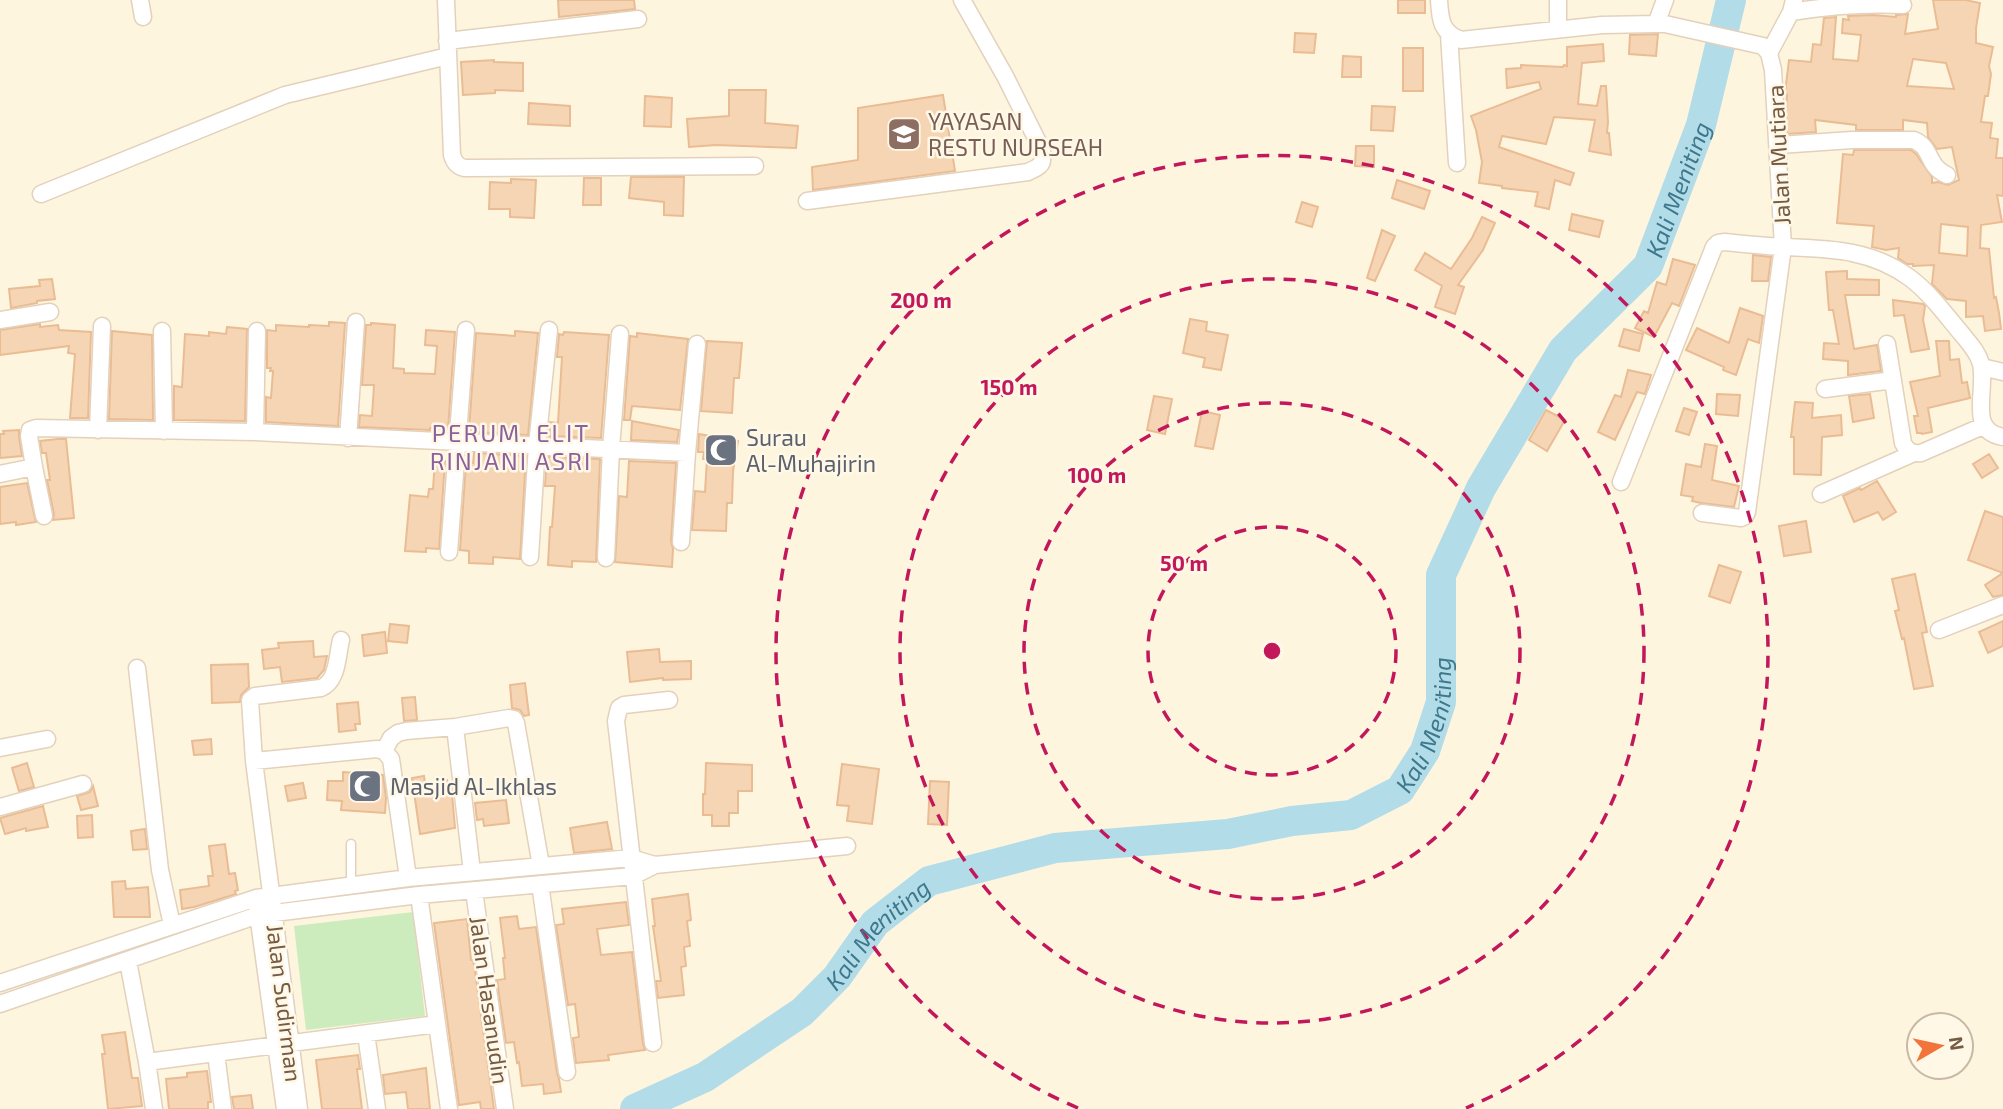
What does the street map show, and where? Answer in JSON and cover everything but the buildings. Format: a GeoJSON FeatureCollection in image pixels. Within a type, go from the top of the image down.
{"type":"FeatureCollection","features":[{"type":"Feature","properties":{"kind":"street"},"geometry":{"type":"LineString","coordinates":[[140,0],[143,17]]}},
{"type":"Feature","properties":{"kind":"street"},"geometry":{"type":"LineString","coordinates":[[446,0],[452,155],[456,163],[463,168],[755,166]]}},
{"type":"Feature","properties":{"kind":"street"},"geometry":{"type":"LineString","coordinates":[[807,201],[1028,172],[1040,167],[1043,160],[1042,150],[1005,76],[962,0]]}},
{"type":"Feature","properties":{"kind":"street"},"geometry":{"type":"LineString","coordinates":[[1439,0],[1440,20],[1449,34],[1457,163]]}},
{"type":"Feature","properties":{"kind":"street"},"geometry":{"type":"LineString","coordinates":[[1558,0],[1558,28]]}},
{"type":"Feature","properties":{"kind":"street"},"geometry":{"type":"LineString","coordinates":[[1660,24],[1665,0]]}},
{"type":"Feature","properties":{"kind":"street"},"geometry":{"type":"LineString","coordinates":[[1449,34],[1465,40],[1558,28],[1660,24],[1764,49],[1793,6],[1903,5]]}},
{"type":"Feature","properties":{"kind":"street"},"geometry":{"type":"LineString","coordinates":[[41,194],[285,95],[447,48],[638,19]]}},
{"type":"Feature","properties":{"kind":"street","name":"Jalan Mutiara"},"geometry":{"type":"LineString","coordinates":[[1764,49],[1773,70],[1783,247],[1827,248],[1859,254],[1900,271],[1934,300],[1973,348],[1982,367]]}},
{"type":"Feature","properties":{"kind":"street"},"geometry":{"type":"LineString","coordinates":[[1779,145],[1852,140],[1914,140],[1921,143],[1937,171],[1947,175]]}},
{"type":"Feature","properties":{"kind":"street"},"geometry":{"type":"LineString","coordinates":[[1621,482],[1714,247],[1725,242],[1783,247],[1747,512],[1741,518],[1702,513]]}},
{"type":"Feature","properties":{"kind":"street"},"geometry":{"type":"LineString","coordinates":[[0,320],[50,312]]}},
{"type":"Feature","properties":{"kind":"street"},"geometry":{"type":"LineString","coordinates":[[348,438],[356,322]]}},
{"type":"Feature","properties":{"kind":"street"},"geometry":{"type":"LineString","coordinates":[[98,430],[102,326]]}},
{"type":"Feature","properties":{"kind":"street"},"geometry":{"type":"LineString","coordinates":[[449,552],[466,330]]}},
{"type":"Feature","properties":{"kind":"street"},"geometry":{"type":"LineString","coordinates":[[530,557],[537,445],[549,330]]}},
{"type":"Feature","properties":{"kind":"street"},"geometry":{"type":"LineString","coordinates":[[162,331],[164,431]]}},
{"type":"Feature","properties":{"kind":"street"},"geometry":{"type":"LineString","coordinates":[[255,432],[257,331]]}},
{"type":"Feature","properties":{"kind":"street"},"geometry":{"type":"LineString","coordinates":[[606,558],[620,334]]}},
{"type":"Feature","properties":{"kind":"street"},"geometry":{"type":"LineString","coordinates":[[681,542],[697,344]]}},
{"type":"Feature","properties":{"kind":"street"},"geometry":{"type":"LineString","coordinates":[[1887,344],[1903,443],[1906,449],[1914,453]]}},
{"type":"Feature","properties":{"kind":"street"},"geometry":{"type":"LineString","coordinates":[[2002,440],[1983,426],[1982,367],[2003,372]]}},
{"type":"Feature","properties":{"kind":"street"},"geometry":{"type":"LineString","coordinates":[[1825,389],[1893,380]]}},
{"type":"Feature","properties":{"kind":"street"},"geometry":{"type":"LineString","coordinates":[[1821,494],[1983,426]]}},
{"type":"Feature","properties":{"kind":"street"},"geometry":{"type":"LineString","coordinates":[[44,516],[29,436],[30,430],[36,428],[255,432],[687,453]]}},
{"type":"Feature","properties":{"kind":"street"},"geometry":{"type":"LineString","coordinates":[[0,474],[34,467]]}},
{"type":"Feature","properties":{"kind":"street"},"geometry":{"type":"LineString","coordinates":[[1939,630],[2003,605]]}},
{"type":"Feature","properties":{"kind":"street","name":"Jalan Sudirman"},"geometry":{"type":"LineString","coordinates":[[299,1109],[284,1045],[265,906],[250,701],[255,696],[328,685],[332,679],[341,640]]}},
{"type":"Feature","properties":{"kind":"street"},"geometry":{"type":"LineString","coordinates":[[137,668],[160,870],[172,925]]}},
{"type":"Feature","properties":{"kind":"street"},"geometry":{"type":"LineString","coordinates":[[653,1043],[616,721],[619,708],[624,705],[669,700]]}},
{"type":"Feature","properties":{"kind":"street"},"geometry":{"type":"LineString","coordinates":[[384,751],[391,738],[398,733],[514,719],[541,866]]}},
{"type":"Feature","properties":{"kind":"street"},"geometry":{"type":"LineString","coordinates":[[455,727],[472,872]]}},
{"type":"Feature","properties":{"kind":"street"},"geometry":{"type":"LineString","coordinates":[[0,748],[47,739]]}},
{"type":"Feature","properties":{"kind":"street"},"geometry":{"type":"LineString","coordinates":[[254,761],[377,749],[384,751],[391,759],[408,878]]}},
{"type":"Feature","properties":{"kind":"street"},"geometry":{"type":"LineString","coordinates":[[0,807],[83,784]]}},
{"type":"Feature","properties":{"kind":"street"},"geometry":{"type":"LineString","coordinates":[[0,1004],[128,961],[265,906],[633,876],[655,865],[847,846]]}},
{"type":"Feature","properties":{"kind":"street"},"geometry":{"type":"LineString","coordinates":[[0,983],[172,925],[351,886],[408,878],[631,858],[655,865]]}},
{"type":"Feature","properties":{"kind":"street"},"geometry":{"type":"LineString","coordinates":[[540,884],[567,1072]]}},
{"type":"Feature","properties":{"kind":"street","name":"Jalan Hasanudin"},"geometry":{"type":"LineString","coordinates":[[474,891],[505,1109]]}},
{"type":"Feature","properties":{"kind":"street"},"geometry":{"type":"LineString","coordinates":[[419,895],[449,1109]]}},
{"type":"Feature","properties":{"kind":"street"},"geometry":{"type":"LineString","coordinates":[[128,961],[154,1109]]}},
{"type":"Feature","properties":{"kind":"street"},"geometry":{"type":"LineString","coordinates":[[147,1062],[437,1024]]}},
{"type":"Feature","properties":{"kind":"street"},"geometry":{"type":"LineString","coordinates":[[366,1034],[377,1109]]}},
{"type":"Feature","properties":{"kind":"street"},"geometry":{"type":"LineString","coordinates":[[284,1045],[285,1109]]}},
{"type":"Feature","properties":{"kind":"street"},"geometry":{"type":"LineString","coordinates":[[216,1053],[223,1109]]}},
{"type":"Feature","properties":{"kind":"lane"},"geometry":{"type":"LineString","coordinates":[[351,844],[351,886]]}},
{"type":"Feature","properties":{"kind":"green space"},"geometry":{"type":"Polygon","coordinates":[[[413,912],[425,1016],[306,1030],[294,926],[413,912]]]}},
{"type":"Feature","properties":{"kind":"waterway","name":"Kali Meniting"},"geometry":{"type":"LineString","coordinates":[[635,1109],[705,1077],[802,1012],[837,977],[875,923],[929,881],[1055,848],[1228,834],[1292,821],[1351,815],[1400,790],[1425,751],[1441,702],[1441,575],[1481,488],[1563,350],[1648,266],[1701,125],[1731,0]]}},
{"type":"Feature","properties":{"kind":"place","name":"YAYASAN RESTU NURSEAH"},"geometry":{"type":"Point","coordinates":[904,134]}},
{"type":"Feature","properties":{"kind":"place","name":"Surau Al-Muhajirin"},"geometry":{"type":"Point","coordinates":[721,450]}},
{"type":"Feature","properties":{"kind":"place","name":"Masjid Al-Ikhlas"},"geometry":{"type":"Point","coordinates":[365,786]}},
{"type":"Feature","properties":{"kind":"district","name":"PERUM. ELIT RINJANI ASRI"},"geometry":{"type":"Point","coordinates":[511,446]}}]}
